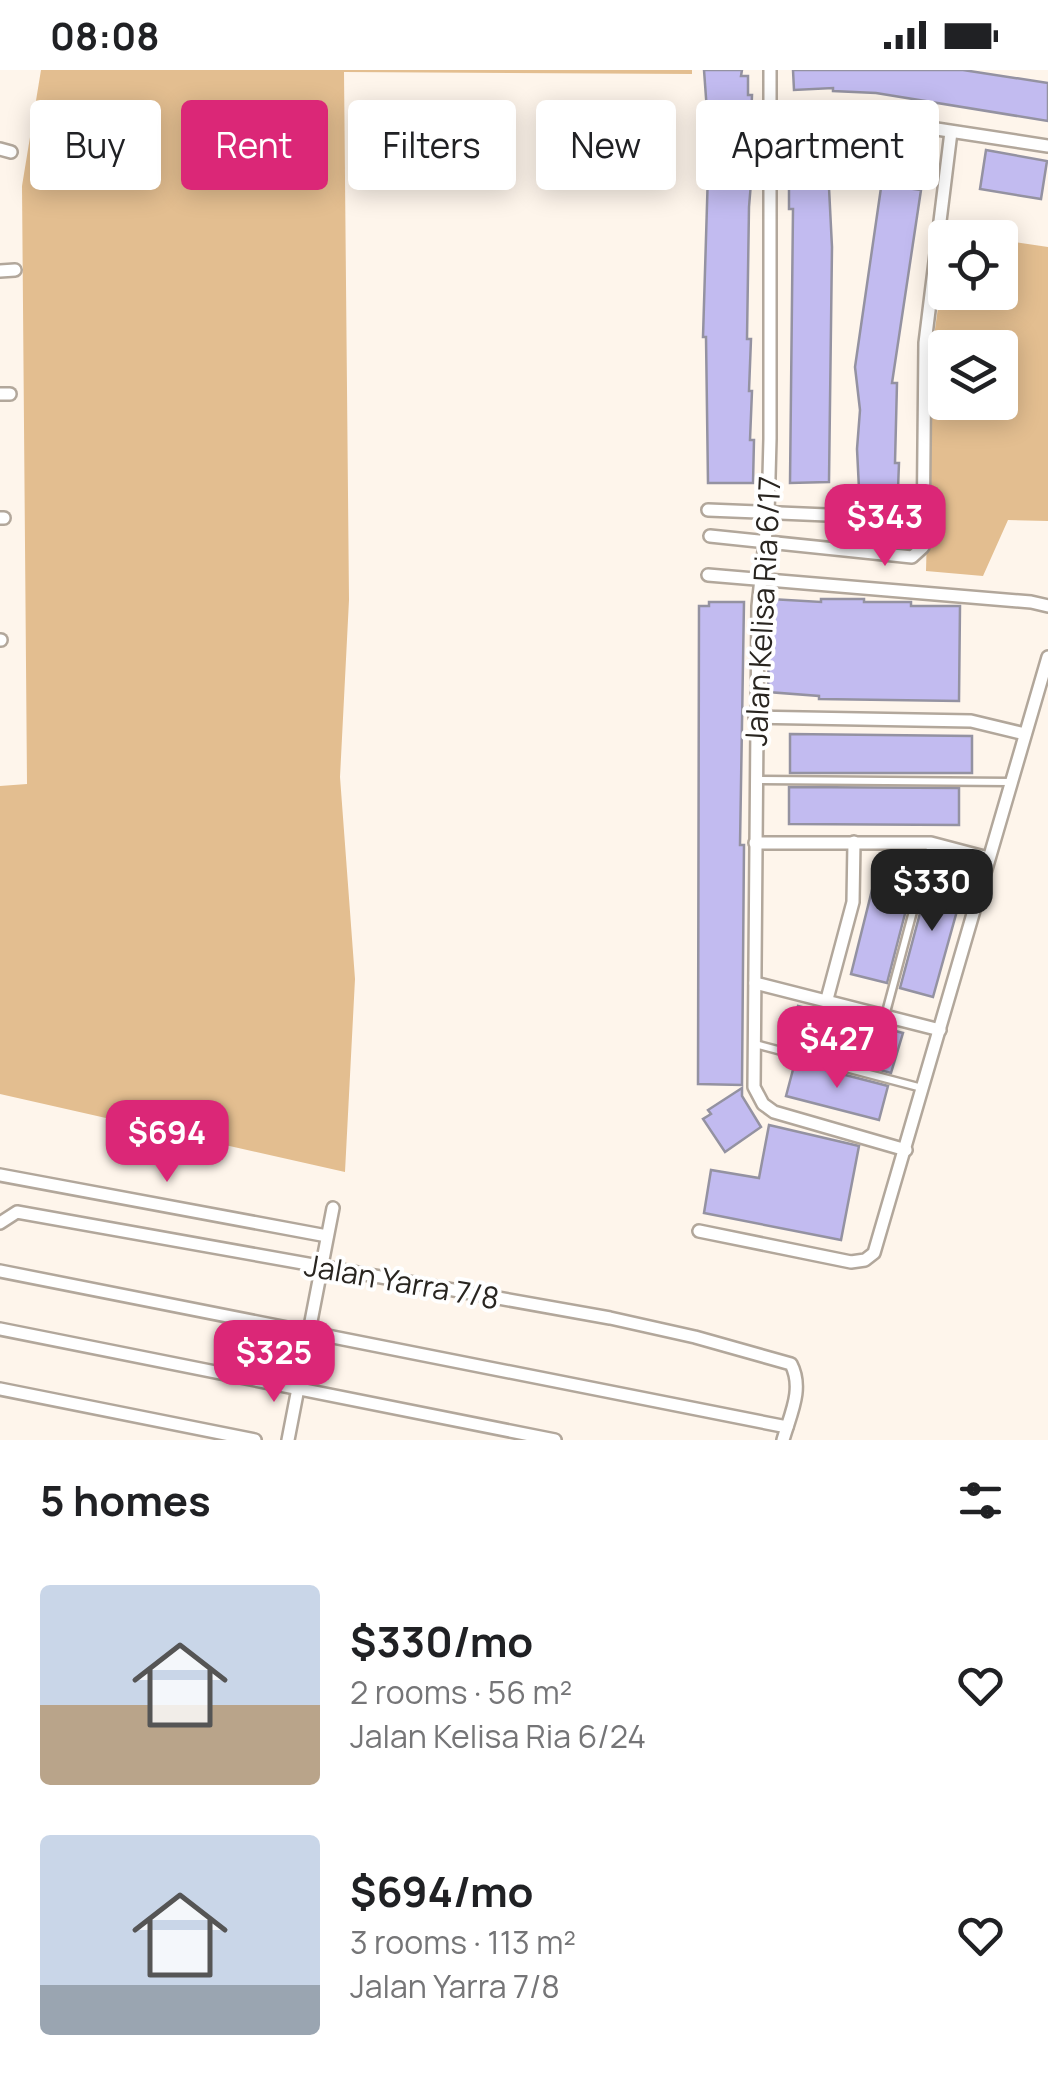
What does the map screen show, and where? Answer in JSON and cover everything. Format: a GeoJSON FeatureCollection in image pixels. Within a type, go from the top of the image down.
{"type":"FeatureCollection","features":[{"type":"Feature","properties":{"kind":"street","name":"Jalan Kelisa Ria 6/17"},"geometry":{"type":"LineString","coordinates":[[770,70],[771,100]]}},
{"type":"Feature","properties":{"kind":"street"},"geometry":{"type":"LineString","coordinates":[[939,130],[1048,146]]}},
{"type":"Feature","properties":{"kind":"street"},"geometry":{"type":"LineString","coordinates":[[710,536],[912,556],[922,547],[924,343],[951,132]]}},
{"type":"Feature","properties":{"kind":"street","name":"Jalan Kelisa Ria 6/17"},"geometry":{"type":"LineString","coordinates":[[770,190],[768,514],[759,579],[755,717],[754,1087],[763,1104],[774,1112],[906,1150]]}},
{"type":"Feature","properties":{"kind":"street"},"geometry":{"type":"LineString","coordinates":[[0,271],[15,270]]}},
{"type":"Feature","properties":{"kind":"street"},"geometry":{"type":"LineString","coordinates":[[708,510],[922,519]]}},
{"type":"Feature","properties":{"kind":"street"},"geometry":{"type":"LineString","coordinates":[[708,575],[1048,606]]}},
{"type":"Feature","properties":{"kind":"street"},"geometry":{"type":"LineString","coordinates":[[699,1232],[836,1260],[864,1260],[874,1253],[1048,658]]}},
{"type":"Feature","properties":{"kind":"street"},"geometry":{"type":"LineString","coordinates":[[755,717],[971,721],[1025,734]]}},
{"type":"Feature","properties":{"kind":"street"},"geometry":{"type":"LineString","coordinates":[[827,999],[853,902],[854,842]]}},
{"type":"Feature","properties":{"kind":"street"},"geometry":{"type":"LineString","coordinates":[[755,843],[931,843],[988,858]]}},
{"type":"Feature","properties":{"kind":"street"},"geometry":{"type":"LineString","coordinates":[[755,983],[940,1030]]}},
{"type":"Feature","properties":{"kind":"street"},"geometry":{"type":"LineString","coordinates":[[0,1175],[327,1236]]}},
{"type":"Feature","properties":{"kind":"street"},"geometry":{"type":"LineString","coordinates":[[288,1440],[333,1208]]}},
{"type":"Feature","properties":{"kind":"street","name":"Jalan Yarra 7/8"},"geometry":{"type":"LineString","coordinates":[[0,1223],[16,1212],[678,1333],[791,1364],[798,1390],[785,1434]]}},
{"type":"Feature","properties":{"kind":"street"},"geometry":{"type":"LineString","coordinates":[[0,1270],[785,1434]]}},
{"type":"Feature","properties":{"kind":"street"},"geometry":{"type":"LineString","coordinates":[[0,1329],[555,1440]]}},
{"type":"Feature","properties":{"kind":"street"},"geometry":{"type":"LineString","coordinates":[[0,1389],[255,1440]]}},
{"type":"Feature","properties":{"kind":"lane"},"geometry":{"type":"LineString","coordinates":[[755,780],[1011,782]]}},
{"type":"Feature","properties":{"kind":"lane"},"geometry":{"type":"LineString","coordinates":[[886,1016],[931,843]]}},
{"type":"Feature","properties":{"kind":"lane"},"geometry":{"type":"LineString","coordinates":[[754,1044],[923,1088]]}},
{"type":"Feature","properties":{"kind":"shaded area"},"geometry":{"type":"Polygon","coordinates":[[[41,70],[692,70],[692,74],[344,72],[349,600],[340,777],[355,979],[345,1172],[0,1094],[0,786],[27,784],[22,186],[30,137],[30,190],[161,190],[161,100],[36,100],[41,70]]]}},
{"type":"Feature","properties":{"kind":"shaded area"},"geometry":{"type":"Polygon","coordinates":[[[1018,243],[1048,247],[1048,521],[1008,520],[983,576],[926,571],[930,420],[1018,420],[1018,330],[935,330],[938,310],[1018,310],[1018,243]]]}},
{"type":"Feature","properties":{"kind":"building"},"geometry":{"type":"Polygon","coordinates":[[[704,70],[742,70],[741,76],[748,76],[752,100],[706,100],[704,70]]]}},
{"type":"Feature","properties":{"kind":"building"},"geometry":{"type":"Polygon","coordinates":[[[793,70],[963,70],[1048,83],[1048,121],[939,103],[939,100],[833,88],[794,90],[793,70]]]}},
{"type":"Feature","properties":{"kind":"building"},"geometry":{"type":"Polygon","coordinates":[[[986,150],[1047,161],[1041,199],[980,189],[986,150]]]}},
{"type":"Feature","properties":{"kind":"building"},"geometry":{"type":"Polygon","coordinates":[[[707,190],[750,190],[747,339],[751,339],[753,483],[708,483],[703,337],[707,190]]]}},
{"type":"Feature","properties":{"kind":"building"},"geometry":{"type":"Polygon","coordinates":[[[789,190],[829,190],[829,482],[790,483],[793,209],[789,209],[789,190]]]}},
{"type":"Feature","properties":{"kind":"building"},"geometry":{"type":"Polygon","coordinates":[[[881,190],[921,190],[892,383],[897,383],[898,489],[859,489],[860,410],[855,367],[881,190]]]}},
{"type":"Feature","properties":{"kind":"building"},"geometry":{"type":"Polygon","coordinates":[[[770,599],[864,599],[911,602],[911,606],[960,606],[959,701],[819,699],[768,692],[770,599]]]}},
{"type":"Feature","properties":{"kind":"building"},"geometry":{"type":"Polygon","coordinates":[[[709,602],[744,602],[742,1085],[698,1084],[699,606],[709,606],[709,602]]]}},
{"type":"Feature","properties":{"kind":"building"},"geometry":{"type":"Polygon","coordinates":[[[790,734],[972,736],[972,773],[790,773],[790,734]]]}},
{"type":"Feature","properties":{"kind":"building"},"geometry":{"type":"Polygon","coordinates":[[[789,787],[959,788],[959,825],[789,824],[789,787]]]}},
{"type":"Feature","properties":{"kind":"building"},"geometry":{"type":"Polygon","coordinates":[[[877,870],[914,879],[887,983],[851,974],[877,870]]]}},
{"type":"Feature","properties":{"kind":"building"},"geometry":{"type":"Polygon","coordinates":[[[931,872],[965,882],[933,997],[900,988],[931,872]]]}},
{"type":"Feature","properties":{"kind":"building"},"geometry":{"type":"Polygon","coordinates":[[[798,1006],[903,1033],[891,1073],[789,1042],[798,1006]]]}},
{"type":"Feature","properties":{"kind":"building"},"geometry":{"type":"Polygon","coordinates":[[[795,1062],[888,1086],[879,1120],[786,1096],[795,1062]]]}},
{"type":"Feature","properties":{"kind":"building"},"geometry":{"type":"Polygon","coordinates":[[[742,1088],[742,1096],[761,1127],[725,1152],[703,1119],[711,1114],[708,1110],[742,1088]]]}},
{"type":"Feature","properties":{"kind":"building"},"geometry":{"type":"Polygon","coordinates":[[[769,1125],[859,1146],[841,1240],[704,1213],[711,1170],[759,1178],[769,1125]]]}}]}
